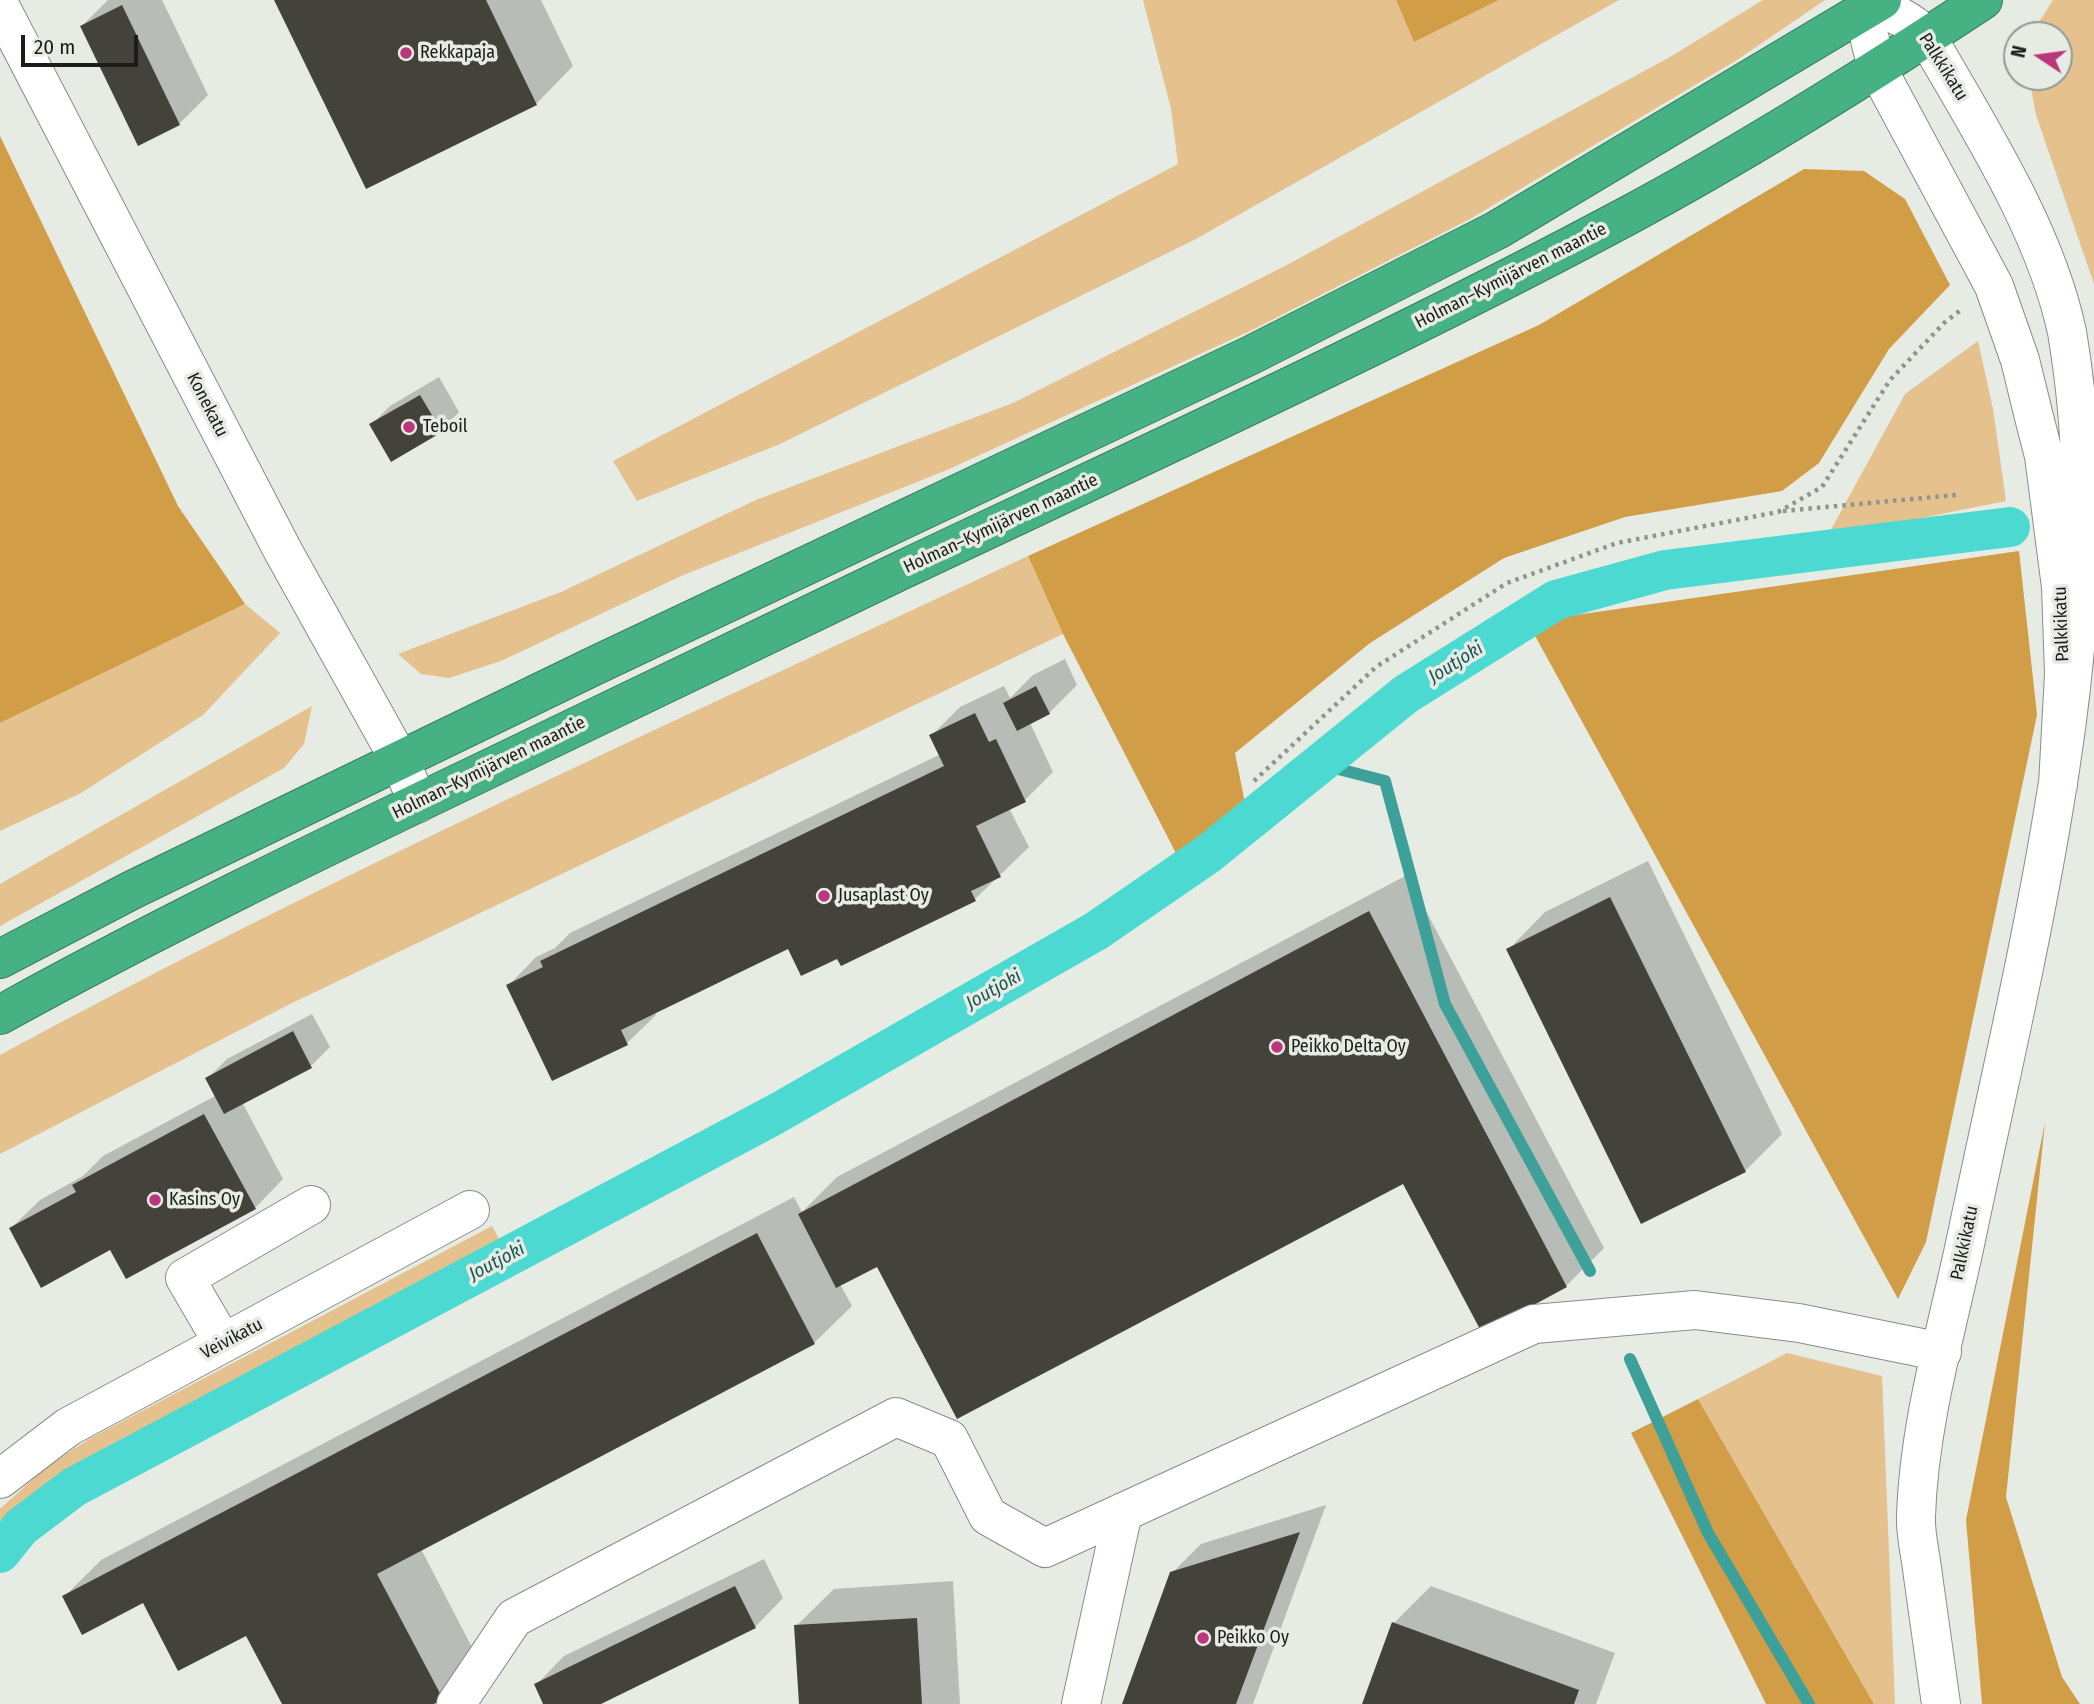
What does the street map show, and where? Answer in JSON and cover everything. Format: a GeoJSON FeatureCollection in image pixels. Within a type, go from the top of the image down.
{"type":"FeatureCollection","features":[{"type":"Feature","properties":{"kind":"highway","name":"Holman–Kymijärven maantie"},"geometry":{"type":"LineString","coordinates":[[0,1015],[99,960],[418,803],[905,569],[1318,376],[1634,212],[1877,68],[1983,0]]}},
{"type":"Feature","properties":{"kind":"highway"},"geometry":{"type":"LineString","coordinates":[[0,959],[132,890],[1251,355],[1485,236],[1876,4]]}},
{"type":"Feature","properties":{"kind":"street","name":"Palkkikatu"},"geometry":{"type":"LineString","coordinates":[[1941,1704],[1916,1519],[1926,1424],[2041,884],[2058,785],[2071,704],[2088,595],[2084,505],[2088,411],[2042,254],[1992,151],[1927,37],[1912,23],[1876,4],[1867,28],[1877,68],[1994,286],[2020,360],[2044,456],[2061,587],[2064,674],[2058,785]]}},
{"type":"Feature","properties":{"kind":"street","name":"Konekatu"},"geometry":{"type":"LineString","coordinates":[[0,6],[283,551],[400,761],[418,803]]}},
{"type":"Feature","properties":{"kind":"street"},"geometry":{"type":"LineString","coordinates":[[2034,417],[2088,411]]}},
{"type":"Feature","properties":{"kind":"street"},"geometry":{"type":"LineString","coordinates":[[223,1343],[185,1278],[311,1205]]}},
{"type":"Feature","properties":{"kind":"street","name":"Veivikatu"},"geometry":{"type":"LineString","coordinates":[[0,1479],[68,1427],[471,1210]]}},
{"type":"Feature","properties":{"kind":"street"},"geometry":{"type":"LineString","coordinates":[[456,1704],[514,1618],[897,1417],[949,1439],[988,1516],[1045,1548],[1534,1324],[1695,1310],[1798,1323],[1942,1352]]}},
{"type":"Feature","properties":{"kind":"street"},"geometry":{"type":"LineString","coordinates":[[1082,1704],[1123,1512]]}},
{"type":"Feature","properties":{"kind":"path"},"geometry":{"type":"LineString","coordinates":[[1778,512],[1822,487],[1890,380],[1944,323],[1994,286]]}},
{"type":"Feature","properties":{"kind":"path"},"geometry":{"type":"LineString","coordinates":[[1254,781],[1376,667],[1507,583],[1617,543],[1778,512],[1956,495]]}},
{"type":"Feature","properties":{"kind":"shaded area"},"geometry":{"type":"Polygon","coordinates":[[[1143,0],[1396,0],[1414,42],[1499,0],[1619,0],[1194,240],[780,444],[637,501],[613,461],[1178,164],[1171,109],[1143,0]]]}},
{"type":"Feature","properties":{"kind":"shaded area"},"geometry":{"type":"Polygon","coordinates":[[[1396,0],[1499,0],[1414,42],[1396,0]]]}},
{"type":"Feature","properties":{"kind":"shaded area"},"geometry":{"type":"Polygon","coordinates":[[[1763,0],[1825,0],[1737,60],[1470,219],[1250,331],[947,470],[681,576],[501,661],[449,678],[421,674],[398,654],[561,592],[756,500],[1013,403],[1285,266],[1670,57],[1763,0]]]}},
{"type":"Feature","properties":{"kind":"shaded area"},"geometry":{"type":"Polygon","coordinates":[[[2053,0],[2094,0],[2094,284],[2036,115],[2032,91],[2073,91],[2073,21],[2040,21],[2053,0]]]}},
{"type":"Feature","properties":{"kind":"shaded area"},"geometry":{"type":"Polygon","coordinates":[[[0,136],[178,506],[245,604],[0,723],[0,136]]]}},
{"type":"Feature","properties":{"kind":"shaded area"},"geometry":{"type":"Polygon","coordinates":[[[1804,169],[1864,171],[1905,199],[1950,285],[1889,349],[1819,463],[1782,491],[1625,517],[1504,558],[1370,643],[1235,753],[1246,808],[1180,861],[1063,634],[1028,556],[1539,325],[1804,169]]]}},
{"type":"Feature","properties":{"kind":"shaded area"},"geometry":{"type":"Polygon","coordinates":[[[1978,341],[1993,409],[2006,501],[1827,537],[1905,394],[1978,341]]]}},
{"type":"Feature","properties":{"kind":"shaded area"},"geometry":{"type":"Polygon","coordinates":[[[2019,551],[2037,715],[1926,1242],[1898,1299],[1533,632],[1569,616],[2019,551]]]}},
{"type":"Feature","properties":{"kind":"shaded area"},"geometry":{"type":"Polygon","coordinates":[[[1028,556],[1063,634],[290,1004],[0,1154],[0,1055],[253,923],[382,860],[1028,556]]]}},
{"type":"Feature","properties":{"kind":"shaded area"},"geometry":{"type":"Polygon","coordinates":[[[245,604],[280,633],[203,715],[81,793],[0,831],[0,723],[245,604]]]}},
{"type":"Feature","properties":{"kind":"shaded area"},"geometry":{"type":"Polygon","coordinates":[[[312,706],[304,744],[284,768],[0,926],[0,884],[312,706]]]}},
{"type":"Feature","properties":{"kind":"shaded area"},"geometry":{"type":"Polygon","coordinates":[[[2045,1122],[2006,1497],[2062,1677],[2080,1704],[1982,1704],[1966,1520],[2045,1122]]]}},
{"type":"Feature","properties":{"kind":"shaded area"},"geometry":{"type":"Polygon","coordinates":[[[492,1226],[502,1244],[74,1478],[15,1523],[0,1542],[0,1509],[44,1469],[89,1439],[492,1226]]]}},
{"type":"Feature","properties":{"kind":"shaded area"},"geometry":{"type":"Polygon","coordinates":[[[1787,1353],[1882,1376],[1895,1704],[1874,1704],[1698,1399],[1787,1353]]]}},
{"type":"Feature","properties":{"kind":"shaded area"},"geometry":{"type":"Polygon","coordinates":[[[1698,1399],[1874,1704],[1766,1704],[1631,1433],[1698,1399]]]}},
{"type":"Feature","properties":{"kind":"building","name":"Rekkapaja"},"geometry":{"type":"Polygon","coordinates":[[[274,0],[486,0],[537,105],[366,189],[274,0]]]}},
{"type":"Feature","properties":{"kind":"building"},"geometry":{"type":"Polygon","coordinates":[[[122,5],[180,125],[138,146],[80,26],[122,5]]]}},
{"type":"Feature","properties":{"kind":"building"},"geometry":{"type":"Polygon","coordinates":[[[420,395],[442,432],[391,462],[369,424],[420,395]]]}},
{"type":"Feature","properties":{"kind":"building"},"geometry":{"type":"Polygon","coordinates":[[[1036,686],[1050,714],[1017,731],[1003,703],[1036,686]]]}},
{"type":"Feature","properties":{"kind":"building","name":"Jusaplast Oy"},"geometry":{"type":"Polygon","coordinates":[[[975,713],[989,742],[996,739],[1026,802],[976,826],[1001,877],[971,891],[976,901],[841,966],[837,959],[801,976],[788,949],[621,1030],[628,1045],[552,1081],[506,985],[543,967],[540,961],[944,766],[929,735],[975,713]]]}},
{"type":"Feature","properties":{"kind":"building"},"geometry":{"type":"Polygon","coordinates":[[[1610,897],[1746,1172],[1641,1224],[1506,949],[1610,897]]]}},
{"type":"Feature","properties":{"kind":"building","name":"Peikko Delta Oy"},"geometry":{"type":"Polygon","coordinates":[[[1369,911],[1567,1287],[1482,1333],[1403,1184],[957,1419],[877,1267],[836,1288],[798,1214],[1369,911]]]}},
{"type":"Feature","properties":{"kind":"building"},"geometry":{"type":"Polygon","coordinates":[[[293,1031],[312,1068],[224,1114],[205,1078],[293,1031]]]}},
{"type":"Feature","properties":{"kind":"building","name":"Kasins Oy"},"geometry":{"type":"Polygon","coordinates":[[[204,1114],[256,1209],[126,1279],[110,1250],[41,1288],[9,1228],[76,1192],[72,1185],[204,1114]]]}},
{"type":"Feature","properties":{"kind":"building"},"geometry":{"type":"Polygon","coordinates":[[[757,1233],[815,1344],[377,1574],[443,1699],[434,1704],[282,1704],[246,1636],[178,1671],[143,1603],[82,1635],[62,1596],[757,1233]]]}},
{"type":"Feature","properties":{"kind":"building","name":"Peikko Oy"},"geometry":{"type":"Polygon","coordinates":[[[1300,1532],[1236,1704],[1122,1704],[1170,1572],[1300,1532]]]}},
{"type":"Feature","properties":{"kind":"building"},"geometry":{"type":"Polygon","coordinates":[[[735,1586],[756,1628],[601,1704],[543,1704],[534,1684],[735,1586]]]}},
{"type":"Feature","properties":{"kind":"building"},"geometry":{"type":"Polygon","coordinates":[[[917,1618],[922,1704],[799,1704],[794,1625],[917,1618]]]}},
{"type":"Feature","properties":{"kind":"building"},"geometry":{"type":"Polygon","coordinates":[[[1392,1622],[1579,1690],[1574,1704],[1362,1704],[1392,1622]]]}},
{"type":"Feature","properties":{"kind":"waterway","name":"Joutjoki"},"geometry":{"type":"LineString","coordinates":[[0,1553],[21,1527],[74,1487],[774,1115],[1096,931],[1208,854],[1406,694],[1556,600],[1665,570],[2010,527]]}},
{"type":"Feature","properties":{"kind":"waterway"},"geometry":{"type":"LineString","coordinates":[[1319,764],[1385,781],[1445,1004],[1590,1271]]}},
{"type":"Feature","properties":{"kind":"waterway"},"geometry":{"type":"LineString","coordinates":[[1630,1359],[1708,1533],[1809,1704]]}},
{"type":"Feature","properties":{"kind":"place","name":"Rekkapaja"},"geometry":{"type":"Point","coordinates":[406,53]}},
{"type":"Feature","properties":{"kind":"place","name":"Teboil"},"geometry":{"type":"Point","coordinates":[409,427]}},
{"type":"Feature","properties":{"kind":"place","name":"Jusaplast Oy"},"geometry":{"type":"Point","coordinates":[824,896]}},
{"type":"Feature","properties":{"kind":"place","name":"Peikko Delta Oy"},"geometry":{"type":"Point","coordinates":[1277,1047]}},
{"type":"Feature","properties":{"kind":"place","name":"Kasins Oy"},"geometry":{"type":"Point","coordinates":[155,1200]}},
{"type":"Feature","properties":{"kind":"place","name":"Peikko Oy"},"geometry":{"type":"Point","coordinates":[1203,1638]}}]}
